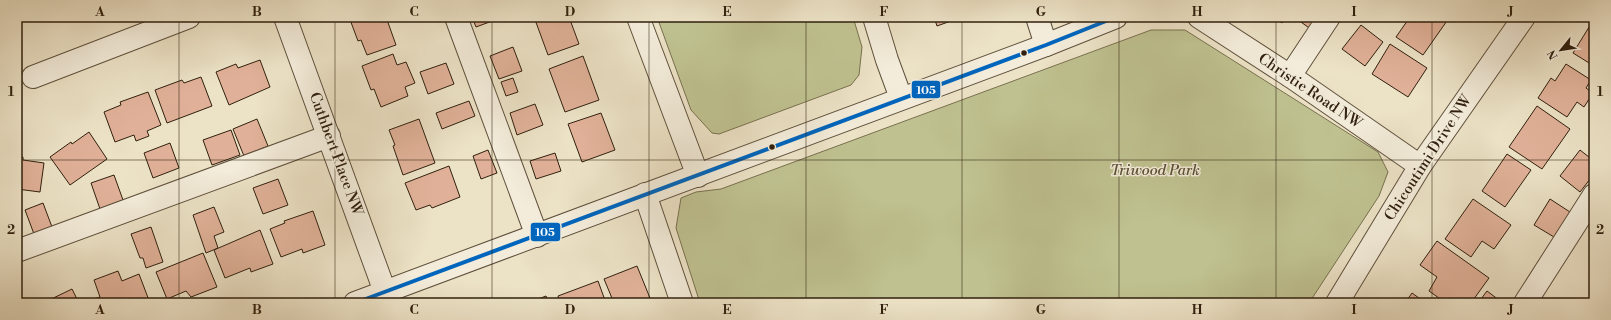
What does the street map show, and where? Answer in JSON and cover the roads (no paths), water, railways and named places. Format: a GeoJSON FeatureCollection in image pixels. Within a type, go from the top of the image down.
{"type":"FeatureCollection","features":[{"type":"Feature","properties":{"kind":"street"},"geometry":{"type":"LineString","coordinates":[[32,77],[190,17]]}},
{"type":"Feature","properties":{"kind":"street","name":"Cuthbert Place NW"},"geometry":{"type":"LineString","coordinates":[[285,17],[385,292]]}},
{"type":"Feature","properties":{"kind":"street"},"geometry":{"type":"LineString","coordinates":[[456,17],[537,236]]}},
{"type":"Feature","properties":{"kind":"street"},"geometry":{"type":"LineString","coordinates":[[638,17],[698,176]]}},
{"type":"Feature","properties":{"kind":"street"},"geometry":{"type":"LineString","coordinates":[[874,17],[887,60],[901,98]]}},
{"type":"Feature","properties":{"kind":"street"},"geometry":{"type":"LineString","coordinates":[[1037,17],[1046,45]]}},
{"type":"Feature","properties":{"kind":"street"},"geometry":{"type":"LineString","coordinates":[[355,303],[537,236],[645,194],[698,176],[901,98],[1046,45],[1116,17]]}},
{"type":"Feature","properties":{"kind":"street","name":"Christie Road NW"},"geometry":{"type":"LineString","coordinates":[[1199,17],[1290,76],[1420,166]]}},
{"type":"Feature","properties":{"kind":"street"},"geometry":{"type":"LineString","coordinates":[[1290,76],[1329,17]]}},
{"type":"Feature","properties":{"kind":"street","name":"Chicoutimi Drive NW"},"geometry":{"type":"LineString","coordinates":[[1337,303],[1420,166],[1524,17]]}},
{"type":"Feature","properties":{"kind":"street"},"geometry":{"type":"LineString","coordinates":[[17,251],[329,136]]}},
{"type":"Feature","properties":{"kind":"street"},"geometry":{"type":"LineString","coordinates":[[645,194],[682,303]]}},
{"type":"Feature","properties":{"kind":"street"},"geometry":{"type":"LineString","coordinates":[[1526,303],[1594,195]]}},
{"type":"Feature","properties":{"kind":"park label","name":"Triwood Park"},"geometry":{"type":"Point","coordinates":[1155,170]}}]}
